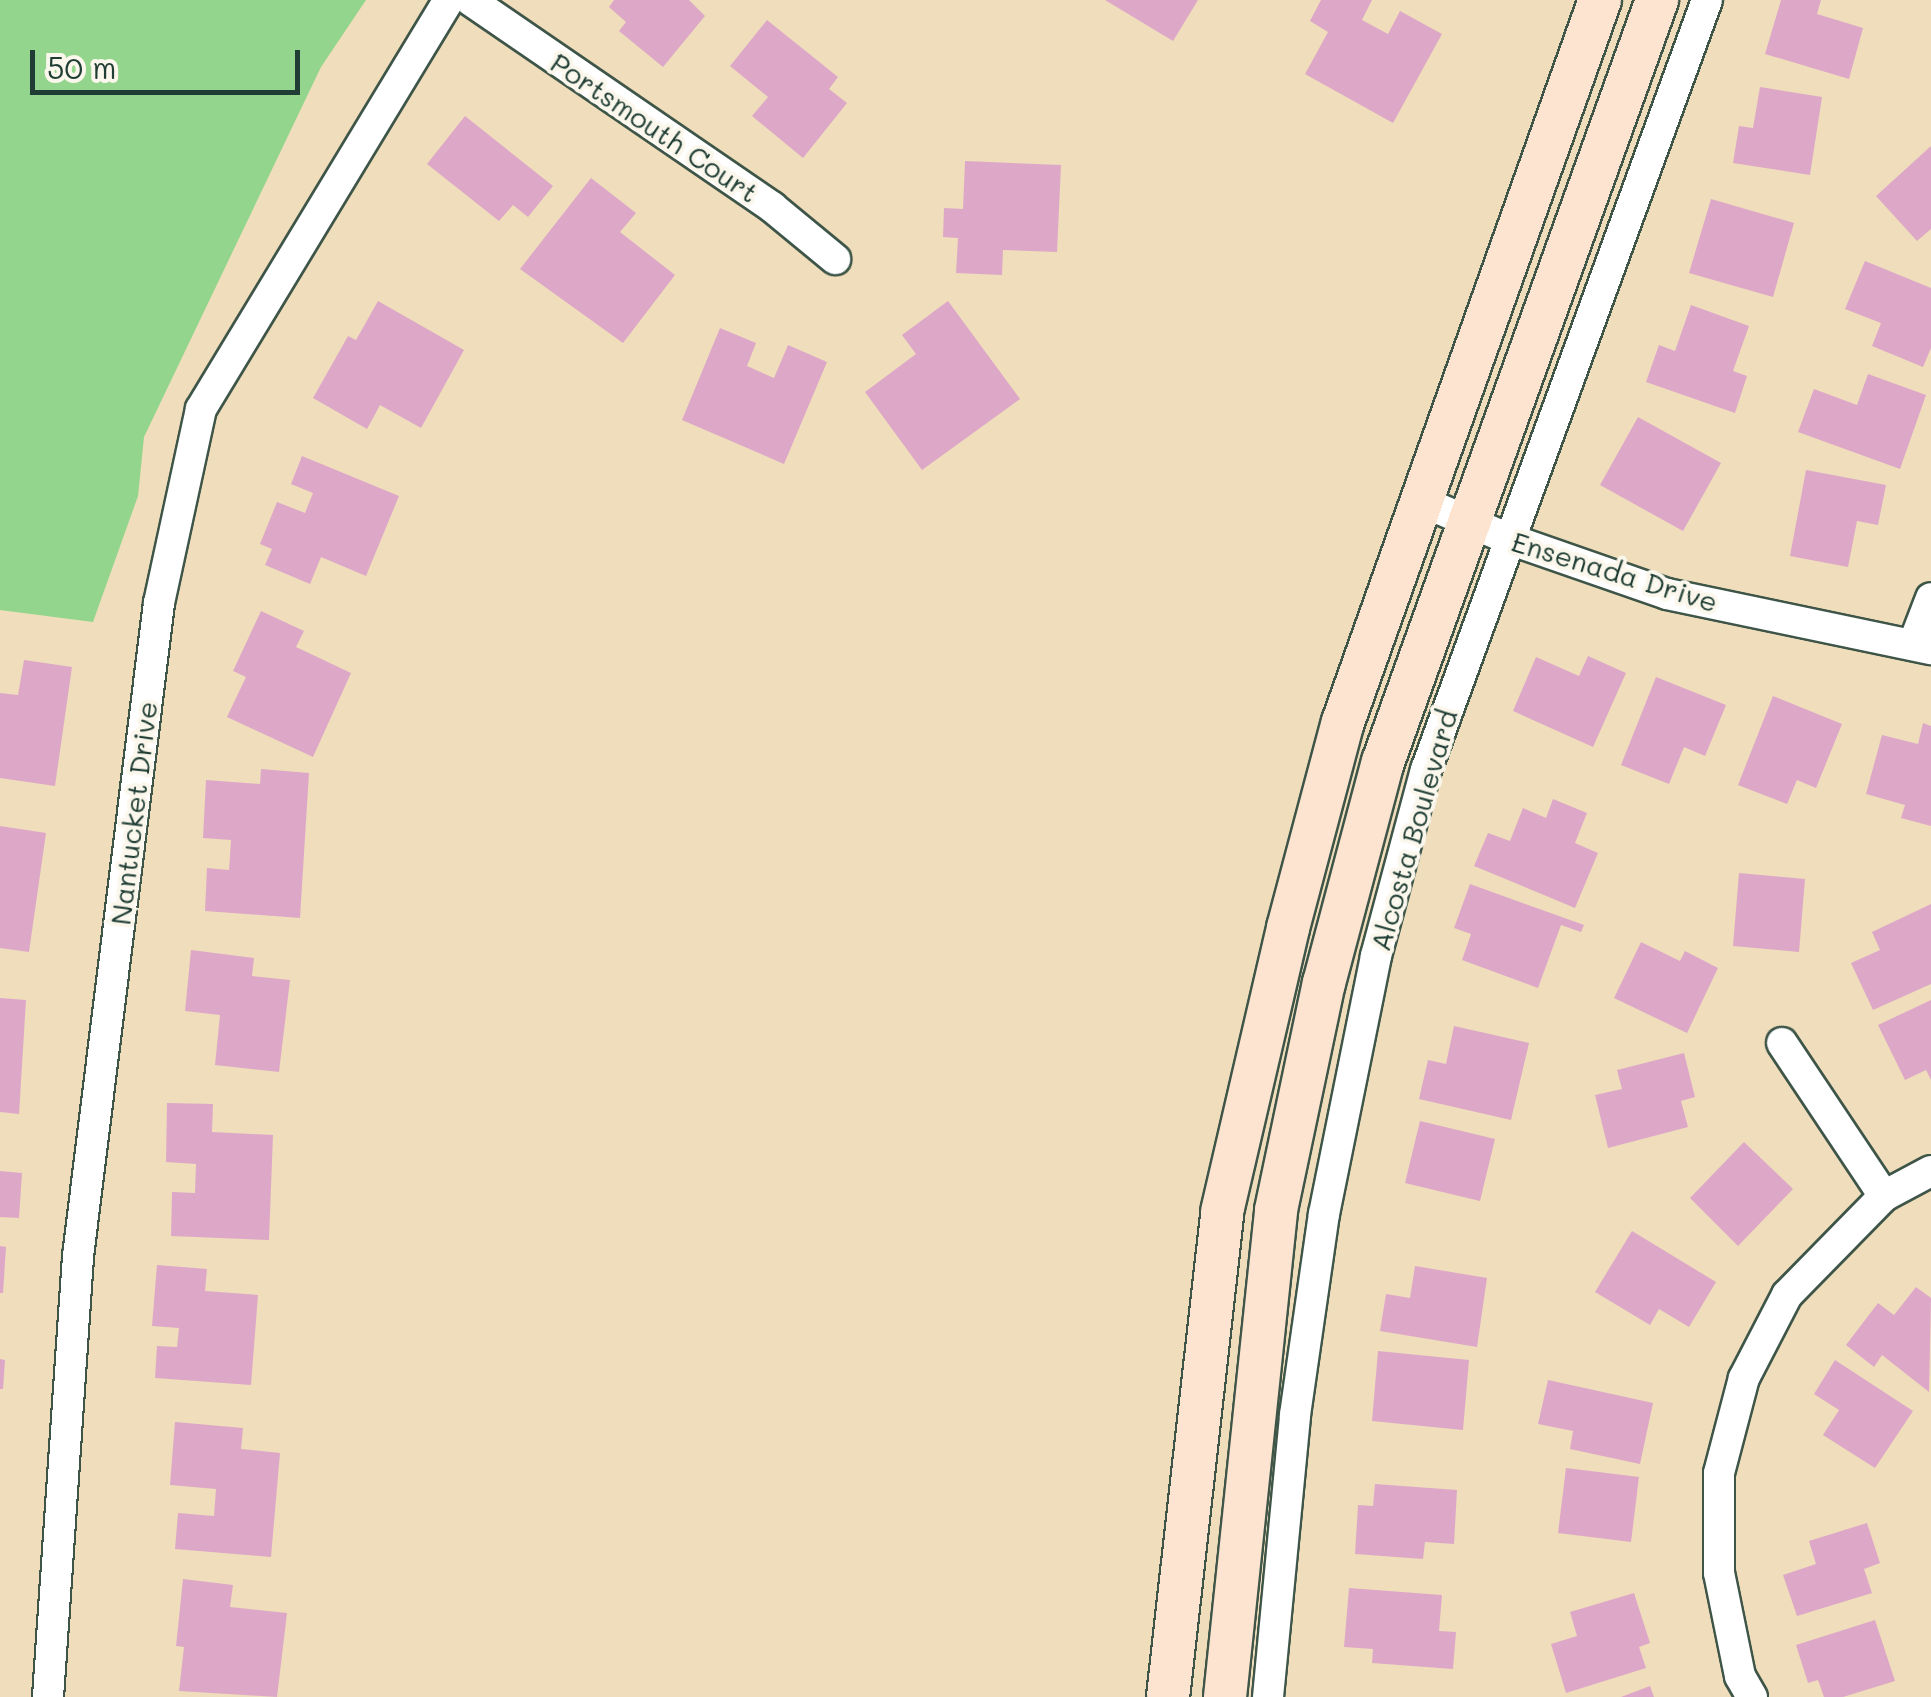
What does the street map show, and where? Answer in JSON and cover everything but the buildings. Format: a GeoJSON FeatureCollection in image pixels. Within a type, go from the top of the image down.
{"type":"FeatureCollection","features":[{"type":"Feature","properties":{"kind":"main road"},"geometry":{"type":"LineString","coordinates":[[1168,1697],[1222,1212],[1288,928],[1343,722],[1600,0]]}},
{"type":"Feature","properties":{"kind":"main road","name":"Alcosta Boulevard"},"geometry":{"type":"LineString","coordinates":[[1225,1697],[1276,1210],[1324,983],[1383,762],[1649,2]]}},
{"type":"Feature","properties":{"kind":"street","name":"Nantucket Drive"},"geometry":{"type":"LineString","coordinates":[[48,1697],[78,1256],[159,603],[201,410],[449,0]]}},
{"type":"Feature","properties":{"kind":"street","name":"Portsmouth Court"},"geometry":{"type":"LineString","coordinates":[[470,0],[772,207],[835,259]]}},
{"type":"Feature","properties":{"kind":"street","name":"Alcosta Boulevard"},"geometry":{"type":"LineString","coordinates":[[1268,1697],[1296,1415],[1322,1232],[1376,956],[1426,770],[1707,0]]}},
{"type":"Feature","properties":{"kind":"street","name":"Ensenada Drive"},"geometry":{"type":"LineString","coordinates":[[1421,501],[1509,538],[1668,594],[1922,647]]}},
{"type":"Feature","properties":{"kind":"street"},"geometry":{"type":"LineString","coordinates":[[1922,647],[1931,598]]}},
{"type":"Feature","properties":{"kind":"street"},"geometry":{"type":"LineString","coordinates":[[1782,1044],[1884,1196]]}},
{"type":"Feature","properties":{"kind":"street"},"geometry":{"type":"LineString","coordinates":[[1752,1697],[1740,1676],[1720,1573],[1720,1473],[1744,1378],[1787,1295],[1884,1196],[1931,1172]]}},
{"type":"Feature","properties":{"kind":"green space"},"geometry":{"type":"Polygon","coordinates":[[[0,0],[366,0],[321,67],[144,437],[138,496],[93,622],[0,610],[0,0]]]}}]}
